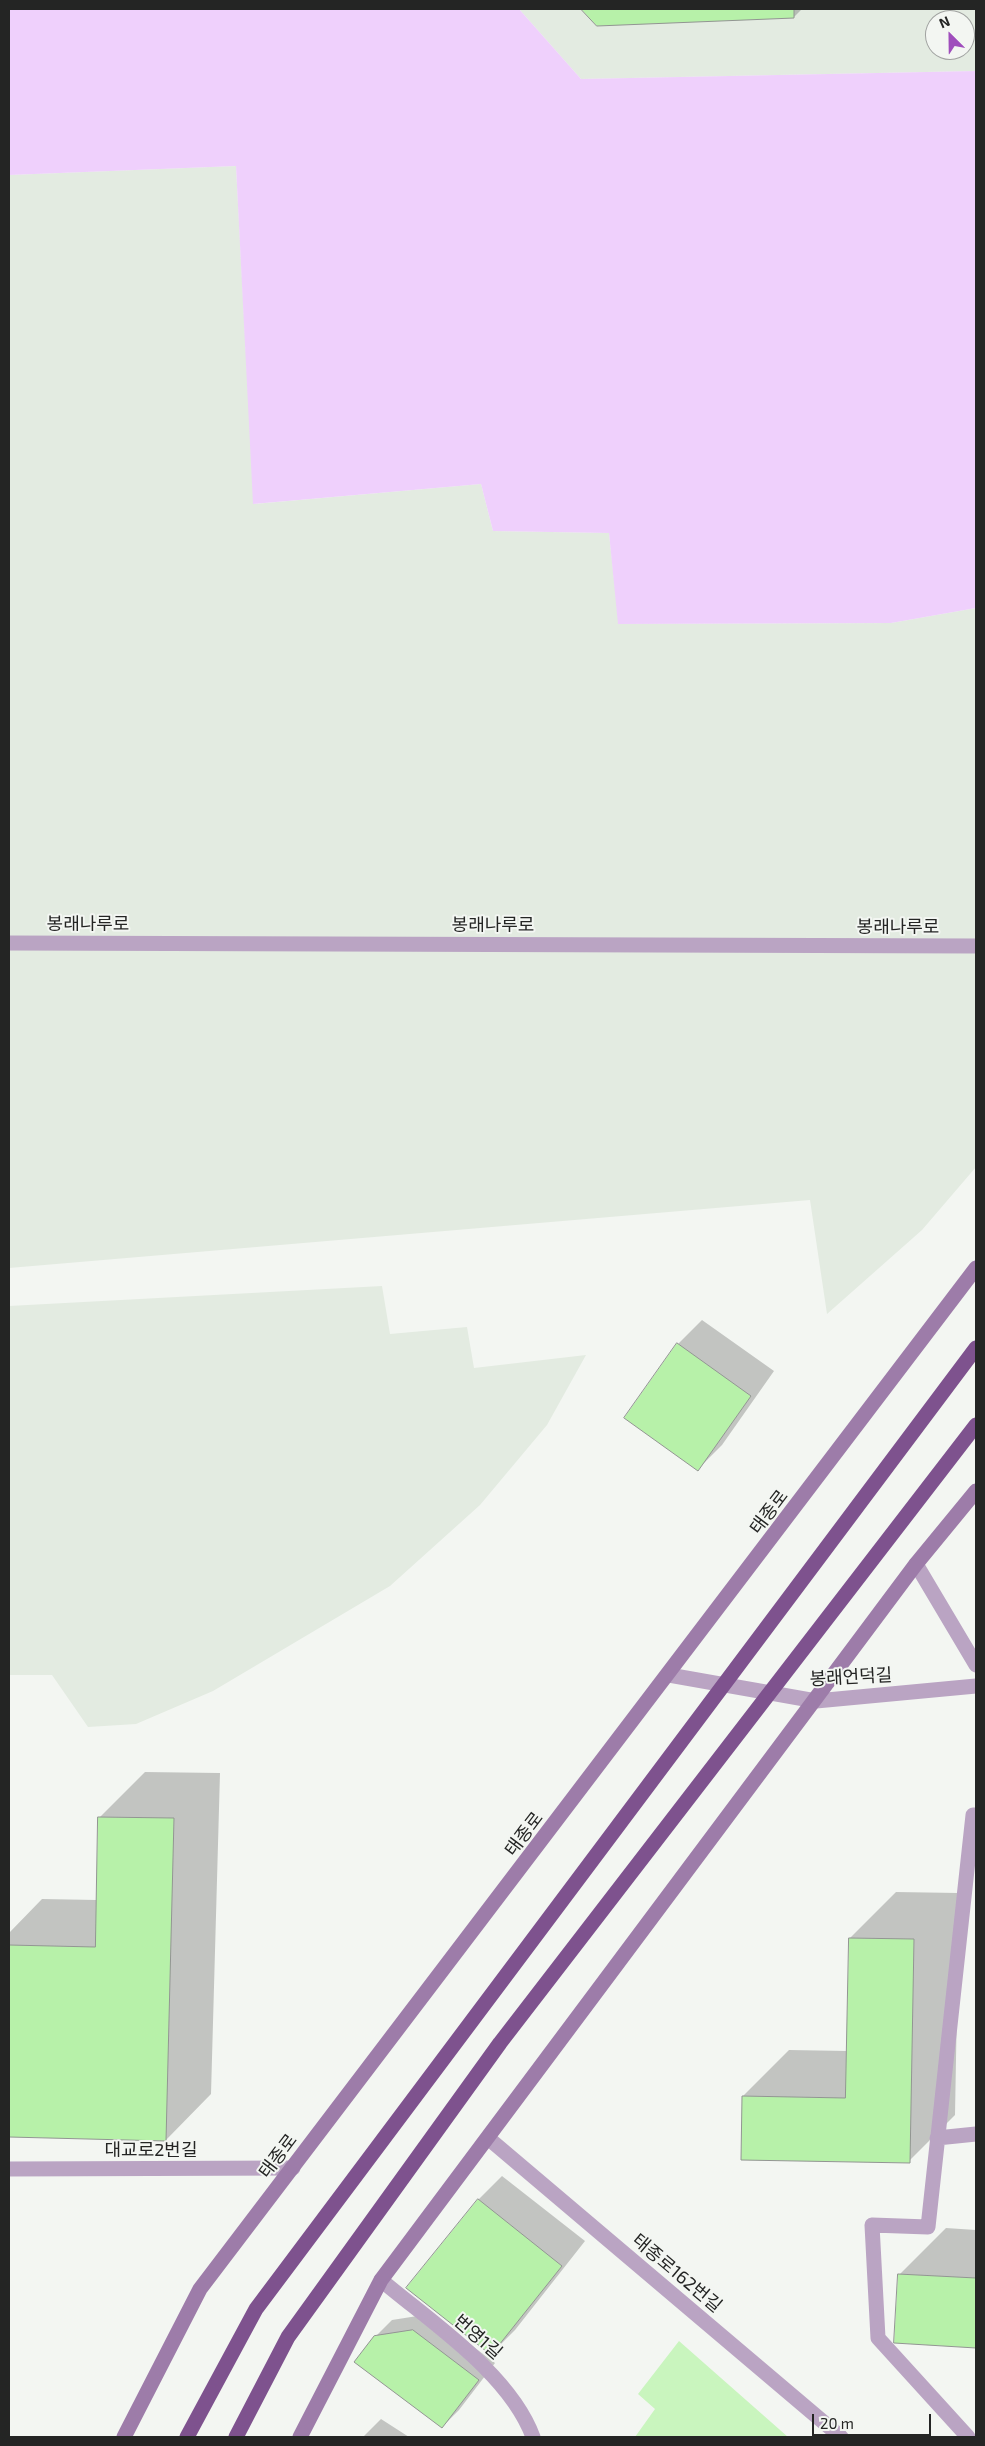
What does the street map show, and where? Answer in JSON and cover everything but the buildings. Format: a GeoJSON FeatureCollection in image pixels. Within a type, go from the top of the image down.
{"type":"FeatureCollection","features":[{"type":"Feature","properties":{"kind":"highway"},"geometry":{"type":"LineString","coordinates":[[187,2437],[256,2310],[976,1348]]}},
{"type":"Feature","properties":{"kind":"highway"},"geometry":{"type":"LineString","coordinates":[[236,2437],[288,2337],[500,2043],[976,1426]]}},
{"type":"Feature","properties":{"kind":"main road","name":"태종로"},"geometry":{"type":"LineString","coordinates":[[124,2437],[200,2289],[669,1675],[976,1268]]}},
{"type":"Feature","properties":{"kind":"main road"},"geometry":{"type":"LineString","coordinates":[[300,2437],[382,2280],[816,1701],[916,1564],[976,1491]]}},
{"type":"Feature","properties":{"kind":"street","name":"봉래나루로"},"geometry":{"type":"LineString","coordinates":[[9,942],[976,946]]}},
{"type":"Feature","properties":{"kind":"street"},"geometry":{"type":"LineString","coordinates":[[916,1564],[976,1664]]}},
{"type":"Feature","properties":{"kind":"street","name":"봉래언덕길"},"geometry":{"type":"LineString","coordinates":[[669,1675],[816,1701],[976,1686]]}},
{"type":"Feature","properties":{"kind":"street"},"geometry":{"type":"LineString","coordinates":[[968,2437],[878,2338],[872,2225],[928,2227],[973,1815],[976,1815]]}},
{"type":"Feature","properties":{"kind":"street"},"geometry":{"type":"LineString","coordinates":[[938,2138],[976,2134]]}},
{"type":"Feature","properties":{"kind":"street","name":"태종로162번길"},"geometry":{"type":"LineString","coordinates":[[488,2138],[841,2437]]}},
{"type":"Feature","properties":{"kind":"street","name":"대교로2번길"},"geometry":{"type":"LineString","coordinates":[[9,2169],[293,2168]]}},
{"type":"Feature","properties":{"kind":"street","name":"번영1길"},"geometry":{"type":"LineString","coordinates":[[382,2280],[493,2374],[527,2421],[533,2437]]}},
{"type":"Feature","properties":{"kind":"shaded area"},"geometry":{"type":"Polygon","coordinates":[[[9,9],[519,9],[581,79],[976,71],[976,608],[891,623],[618,624],[609,533],[493,531],[481,484],[253,504],[236,166],[9,175],[9,9]]]}},
{"type":"Feature","properties":{"kind":"shaded area"},"geometry":{"type":"Polygon","coordinates":[[[519,9],[976,9],[976,71],[581,79],[519,9]]]}},
{"type":"Feature","properties":{"kind":"shaded area"},"geometry":{"type":"Polygon","coordinates":[[[236,166],[254,504],[481,484],[493,531],[609,533],[619,624],[891,623],[976,608],[976,1167],[922,1230],[827,1314],[810,1200],[9,1268],[9,175],[236,166]]]}},
{"type":"Feature","properties":{"kind":"shaded area"},"geometry":{"type":"Polygon","coordinates":[[[382,1286],[390,1334],[467,1327],[474,1368],[586,1355],[547,1425],[480,1505],[390,1586],[213,1691],[136,1724],[88,1727],[52,1675],[9,1675],[9,1306],[382,1286]]]}},
{"type":"Feature","properties":{"kind":"green space"},"geometry":{"type":"Polygon","coordinates":[[[679,2341],[788,2437],[635,2437],[655,2409],[638,2394],[679,2341]]]}}]}
